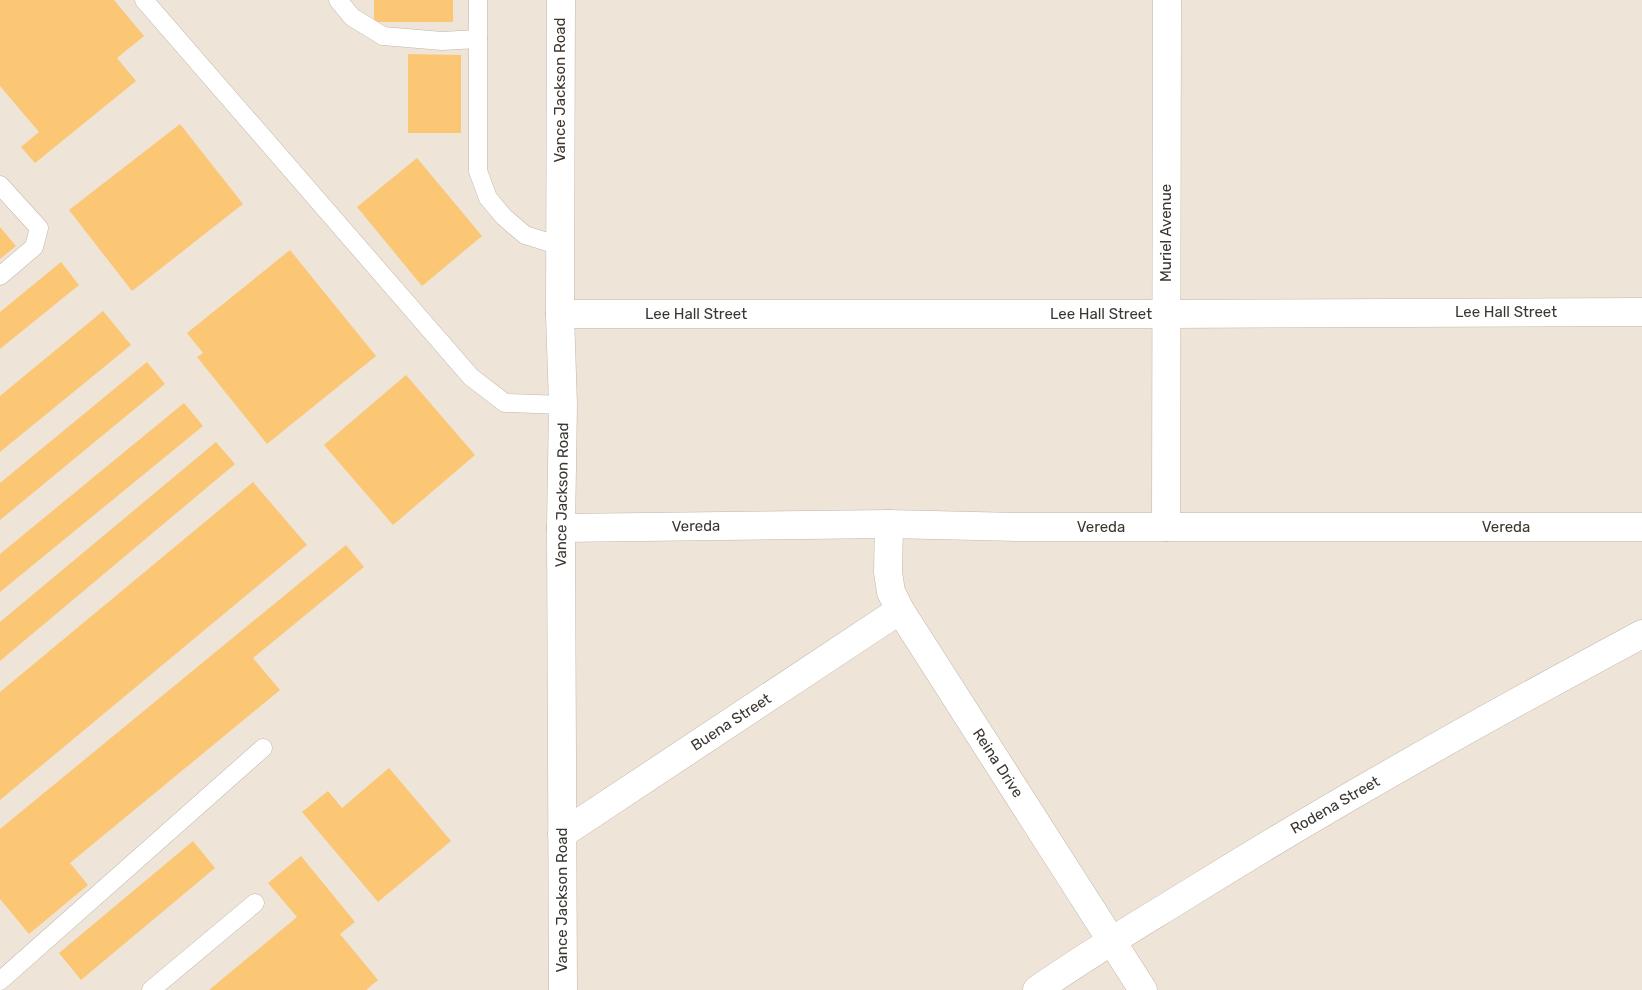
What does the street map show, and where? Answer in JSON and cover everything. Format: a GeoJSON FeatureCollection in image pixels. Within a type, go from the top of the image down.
{"type":"FeatureCollection","features":[{"type":"Feature","properties":{"kind":"street","name":"Vance Jackson Road"},"geometry":{"type":"LineString","coordinates":[[560,0],[560,314],[563,405],[561,528],[563,990]]}},
{"type":"Feature","properties":{"kind":"street","name":"Muriel Avenue"},"geometry":{"type":"LineString","coordinates":[[1166,527],[1167,0]]}},
{"type":"Feature","properties":{"kind":"street","name":"Lee Hall Street"},"geometry":{"type":"LineString","coordinates":[[560,314],[1642,312]]}},
{"type":"Feature","properties":{"kind":"street","name":"Vereda"},"geometry":{"type":"LineString","coordinates":[[561,528],[888,524],[1020,527],[1642,527]]}},
{"type":"Feature","properties":{"kind":"street","name":"Reina Drive"},"geometry":{"type":"LineString","coordinates":[[888,524],[888,572],[891,592],[900,610],[1143,990]]}},
{"type":"Feature","properties":{"kind":"street","name":"Buena Street"},"geometry":{"type":"LineString","coordinates":[[562,834],[900,610]]}},
{"type":"Feature","properties":{"kind":"street","name":"Rodena Street"},"geometry":{"type":"LineString","coordinates":[[1037,990],[1249,856],[1374,782],[1642,634]]}},
{"type":"Feature","properties":{"kind":"lane"},"geometry":{"type":"LineString","coordinates":[[144,0],[471,377],[505,403],[563,405]]}},
{"type":"Feature","properties":{"kind":"lane"},"geometry":{"type":"LineString","coordinates":[[338,0],[352,17],[383,36],[442,41],[478,39]]}},
{"type":"Feature","properties":{"kind":"lane"},"geometry":{"type":"LineString","coordinates":[[478,0],[478,171],[488,198],[504,217],[525,235],[560,246]]}},
{"type":"Feature","properties":{"kind":"lane"},"geometry":{"type":"LineString","coordinates":[[0,185],[40,228],[34,247],[0,276]]}},
{"type":"Feature","properties":{"kind":"lane"},"geometry":{"type":"LineString","coordinates":[[0,981],[263,748]]}},
{"type":"Feature","properties":{"kind":"lane"},"geometry":{"type":"LineString","coordinates":[[151,990],[255,902]]}},
{"type":"Feature","properties":{"kind":"building"},"geometry":{"type":"Polygon","coordinates":[[[0,0],[114,0],[144,36],[117,58],[136,81],[35,163],[21,147],[39,132],[0,86],[0,0]]]}},
{"type":"Feature","properties":{"kind":"building"},"geometry":{"type":"Polygon","coordinates":[[[374,0],[453,0],[453,22],[374,22],[374,0]]]}},
{"type":"Feature","properties":{"kind":"building"},"geometry":{"type":"Polygon","coordinates":[[[408,54],[461,55],[461,133],[408,133],[408,54]]]}},
{"type":"Feature","properties":{"kind":"building"},"geometry":{"type":"Polygon","coordinates":[[[180,124],[243,204],[132,291],[69,210],[180,124]]]}},
{"type":"Feature","properties":{"kind":"building"},"geometry":{"type":"Polygon","coordinates":[[[417,158],[482,236],[422,286],[357,207],[417,158]]]}},
{"type":"Feature","properties":{"kind":"building"},"geometry":{"type":"Polygon","coordinates":[[[0,227],[16,246],[0,259],[0,227]]]}},
{"type":"Feature","properties":{"kind":"building"},"geometry":{"type":"Polygon","coordinates":[[[290,250],[376,356],[267,444],[197,357],[203,353],[187,333],[290,250]]]}},
{"type":"Feature","properties":{"kind":"building"},"geometry":{"type":"Polygon","coordinates":[[[61,262],[79,285],[0,349],[0,312],[61,262]]]}},
{"type":"Feature","properties":{"kind":"building"},"geometry":{"type":"Polygon","coordinates":[[[103,311],[131,345],[0,452],[0,396],[103,311]]]}},
{"type":"Feature","properties":{"kind":"building"},"geometry":{"type":"Polygon","coordinates":[[[147,362],[165,384],[0,520],[0,483],[147,362]]]}},
{"type":"Feature","properties":{"kind":"building"},"geometry":{"type":"Polygon","coordinates":[[[406,375],[475,455],[393,525],[324,445],[406,375]]]}},
{"type":"Feature","properties":{"kind":"building"},"geometry":{"type":"Polygon","coordinates":[[[184,403],[203,426],[0,592],[0,554],[184,403]]]}},
{"type":"Feature","properties":{"kind":"building"},"geometry":{"type":"Polygon","coordinates":[[[216,442],[235,464],[0,661],[0,622],[216,442]]]}},
{"type":"Feature","properties":{"kind":"building"},"geometry":{"type":"Polygon","coordinates":[[[253,482],[307,545],[0,800],[0,692],[253,482]]]}},
{"type":"Feature","properties":{"kind":"building"},"geometry":{"type":"Polygon","coordinates":[[[346,545],[364,567],[253,658],[280,690],[70,863],[88,885],[29,934],[0,899],[0,829],[346,545]]]}},
{"type":"Feature","properties":{"kind":"building"},"geometry":{"type":"Polygon","coordinates":[[[389,768],[451,841],[378,902],[302,812],[328,791],[342,808],[389,768]]]}},
{"type":"Feature","properties":{"kind":"building"},"geometry":{"type":"Polygon","coordinates":[[[193,841],[215,868],[81,980],[59,953],[193,841]]]}},
{"type":"Feature","properties":{"kind":"building"},"geometry":{"type":"Polygon","coordinates":[[[301,856],[355,922],[340,934],[378,980],[366,990],[209,990],[297,917],[268,883],[301,856]]]}}]}
